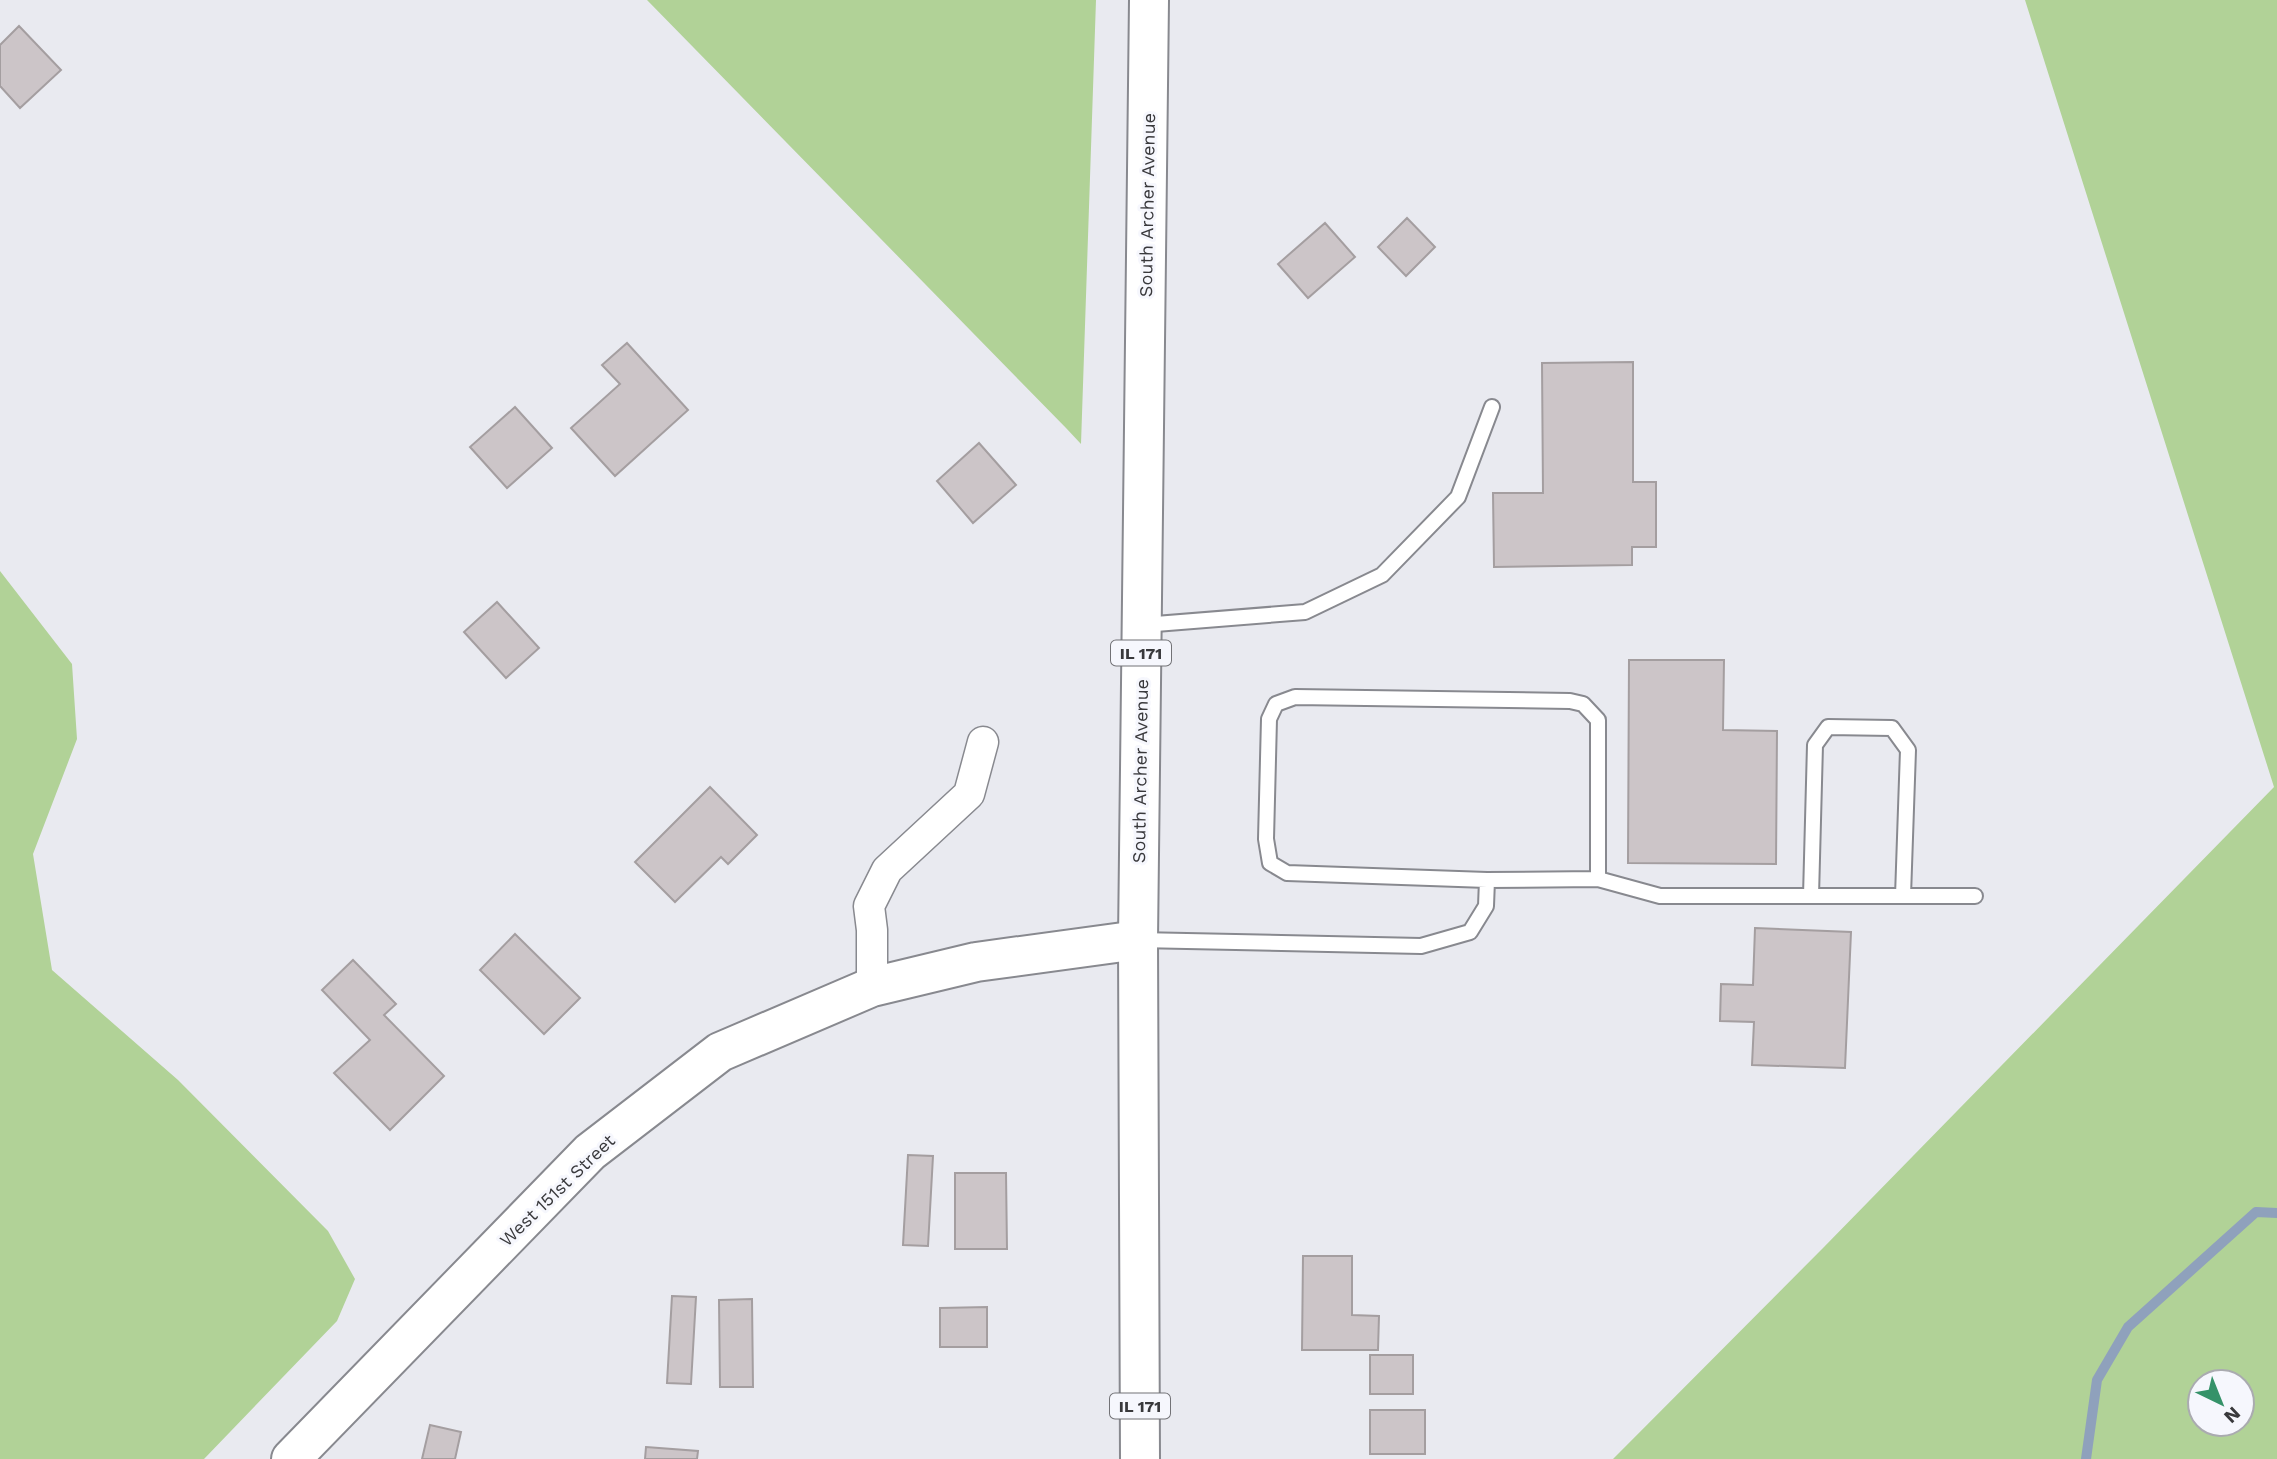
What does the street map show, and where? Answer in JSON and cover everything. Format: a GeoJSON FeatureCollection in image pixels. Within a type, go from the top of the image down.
{"type":"FeatureCollection","features":[{"type":"Feature","properties":{"kind":"main road","name":"South Archer Avenue"},"geometry":{"type":"LineString","coordinates":[[1140,1459],[1138,940],[1149,0]]}},
{"type":"Feature","properties":{"kind":"main road","name":"West 151st Street"},"geometry":{"type":"LineString","coordinates":[[291,1459],[590,1152],[720,1052],[872,987],[976,962],[1138,940]]}},
{"type":"Feature","properties":{"kind":"street"},"geometry":{"type":"LineString","coordinates":[[872,987],[872,930],[869,906],[887,870],[969,794],[983,742]]}},
{"type":"Feature","properties":{"kind":"lane"},"geometry":{"type":"LineString","coordinates":[[1142,625],[1305,612],[1382,575],[1458,498],[1492,407]]}},
{"type":"Feature","properties":{"kind":"lane"},"geometry":{"type":"LineString","coordinates":[[1598,878],[1598,720],[1583,704],[1570,701],[1295,697],[1276,705],[1269,719],[1266,839],[1270,863],[1287,873],[1488,880],[1598,878],[1660,896],[1975,896]]}},
{"type":"Feature","properties":{"kind":"lane"},"geometry":{"type":"LineString","coordinates":[[1811,896],[1815,745],[1828,727],[1892,728],[1908,750],[1903,896]]}},
{"type":"Feature","properties":{"kind":"lane"},"geometry":{"type":"LineString","coordinates":[[1138,940],[1421,946],[1470,932],[1486,906],[1488,880]]}},
{"type":"Feature","properties":{"kind":"green space"},"geometry":{"type":"Polygon","coordinates":[[[647,0],[1096,0],[1081,444],[1066,428],[647,0]]]}},
{"type":"Feature","properties":{"kind":"green space"},"geometry":{"type":"Polygon","coordinates":[[[2025,0],[2277,0],[2277,1459],[1613,1459],[2274,787],[2025,0]]]}},
{"type":"Feature","properties":{"kind":"green space"},"geometry":{"type":"Polygon","coordinates":[[[0,571],[72,664],[77,739],[33,854],[52,970],[178,1080],[328,1231],[355,1279],[337,1321],[204,1459],[0,1459],[0,571]]]}},
{"type":"Feature","properties":{"kind":"building"},"geometry":{"type":"Polygon","coordinates":[[[19,26],[61,70],[20,108],[0,86],[0,45],[19,26]]]}},
{"type":"Feature","properties":{"kind":"building"},"geometry":{"type":"Polygon","coordinates":[[[1407,218],[1435,247],[1406,276],[1378,247],[1407,218]]]}},
{"type":"Feature","properties":{"kind":"building"},"geometry":{"type":"Polygon","coordinates":[[[1325,223],[1355,257],[1308,298],[1278,264],[1325,223]]]}},
{"type":"Feature","properties":{"kind":"building"},"geometry":{"type":"Polygon","coordinates":[[[627,343],[688,410],[615,476],[571,428],[620,384],[602,365],[627,343]]]}},
{"type":"Feature","properties":{"kind":"building"},"geometry":{"type":"Polygon","coordinates":[[[1633,362],[1633,482],[1656,482],[1656,547],[1632,547],[1632,565],[1494,567],[1493,493],[1543,493],[1542,363],[1633,362]]]}},
{"type":"Feature","properties":{"kind":"building"},"geometry":{"type":"Polygon","coordinates":[[[515,407],[552,448],[507,488],[470,447],[515,407]]]}},
{"type":"Feature","properties":{"kind":"building"},"geometry":{"type":"Polygon","coordinates":[[[979,443],[1016,485],[973,523],[937,481],[979,443]]]}},
{"type":"Feature","properties":{"kind":"building"},"geometry":{"type":"Polygon","coordinates":[[[497,602],[539,648],[506,678],[464,632],[497,602]]]}},
{"type":"Feature","properties":{"kind":"building"},"geometry":{"type":"Polygon","coordinates":[[[1629,660],[1724,660],[1723,730],[1777,731],[1776,864],[1628,863],[1629,660]]]}},
{"type":"Feature","properties":{"kind":"building"},"geometry":{"type":"Polygon","coordinates":[[[710,787],[757,835],[728,864],[721,857],[675,902],[635,862],[710,787]]]}},
{"type":"Feature","properties":{"kind":"building"},"geometry":{"type":"Polygon","coordinates":[[[1755,928],[1851,932],[1845,1068],[1752,1065],[1754,1022],[1720,1021],[1721,984],[1753,985],[1755,928]]]}},
{"type":"Feature","properties":{"kind":"building"},"geometry":{"type":"Polygon","coordinates":[[[515,934],[580,998],[544,1034],[480,970],[515,934]]]}},
{"type":"Feature","properties":{"kind":"building"},"geometry":{"type":"Polygon","coordinates":[[[353,960],[396,1004],[384,1015],[444,1076],[390,1130],[334,1073],[370,1040],[322,990],[353,960]]]}},
{"type":"Feature","properties":{"kind":"building"},"geometry":{"type":"Polygon","coordinates":[[[908,1155],[933,1156],[928,1246],[903,1245],[908,1155]]]}},
{"type":"Feature","properties":{"kind":"building"},"geometry":{"type":"Polygon","coordinates":[[[955,1173],[1006,1173],[1007,1249],[955,1249],[955,1173]]]}},
{"type":"Feature","properties":{"kind":"building"},"geometry":{"type":"Polygon","coordinates":[[[1303,1256],[1352,1256],[1352,1315],[1379,1316],[1378,1350],[1302,1350],[1303,1256]]]}},
{"type":"Feature","properties":{"kind":"building"},"geometry":{"type":"Polygon","coordinates":[[[672,1296],[696,1297],[691,1384],[667,1383],[672,1296]]]}},
{"type":"Feature","properties":{"kind":"building"},"geometry":{"type":"Polygon","coordinates":[[[752,1299],[753,1387],[720,1387],[719,1300],[752,1299]]]}},
{"type":"Feature","properties":{"kind":"building"},"geometry":{"type":"Polygon","coordinates":[[[987,1307],[987,1347],[940,1347],[940,1308],[987,1307]]]}},
{"type":"Feature","properties":{"kind":"building"},"geometry":{"type":"Polygon","coordinates":[[[1370,1355],[1413,1355],[1413,1394],[1370,1394],[1370,1355]]]}},
{"type":"Feature","properties":{"kind":"building"},"geometry":{"type":"Polygon","coordinates":[[[1370,1410],[1425,1410],[1425,1454],[1370,1454],[1370,1410]]]}},
{"type":"Feature","properties":{"kind":"building"},"geometry":{"type":"Polygon","coordinates":[[[430,1425],[461,1432],[455,1459],[422,1459],[430,1425]]]}},
{"type":"Feature","properties":{"kind":"building"},"geometry":{"type":"Polygon","coordinates":[[[646,1447],[698,1451],[697,1459],[645,1459],[646,1447]]]}},
{"type":"Feature","properties":{"kind":"waterway"},"geometry":{"type":"LineString","coordinates":[[2086,1459],[2097,1380],[2128,1327],[2256,1212],[2277,1213]]}}]}
